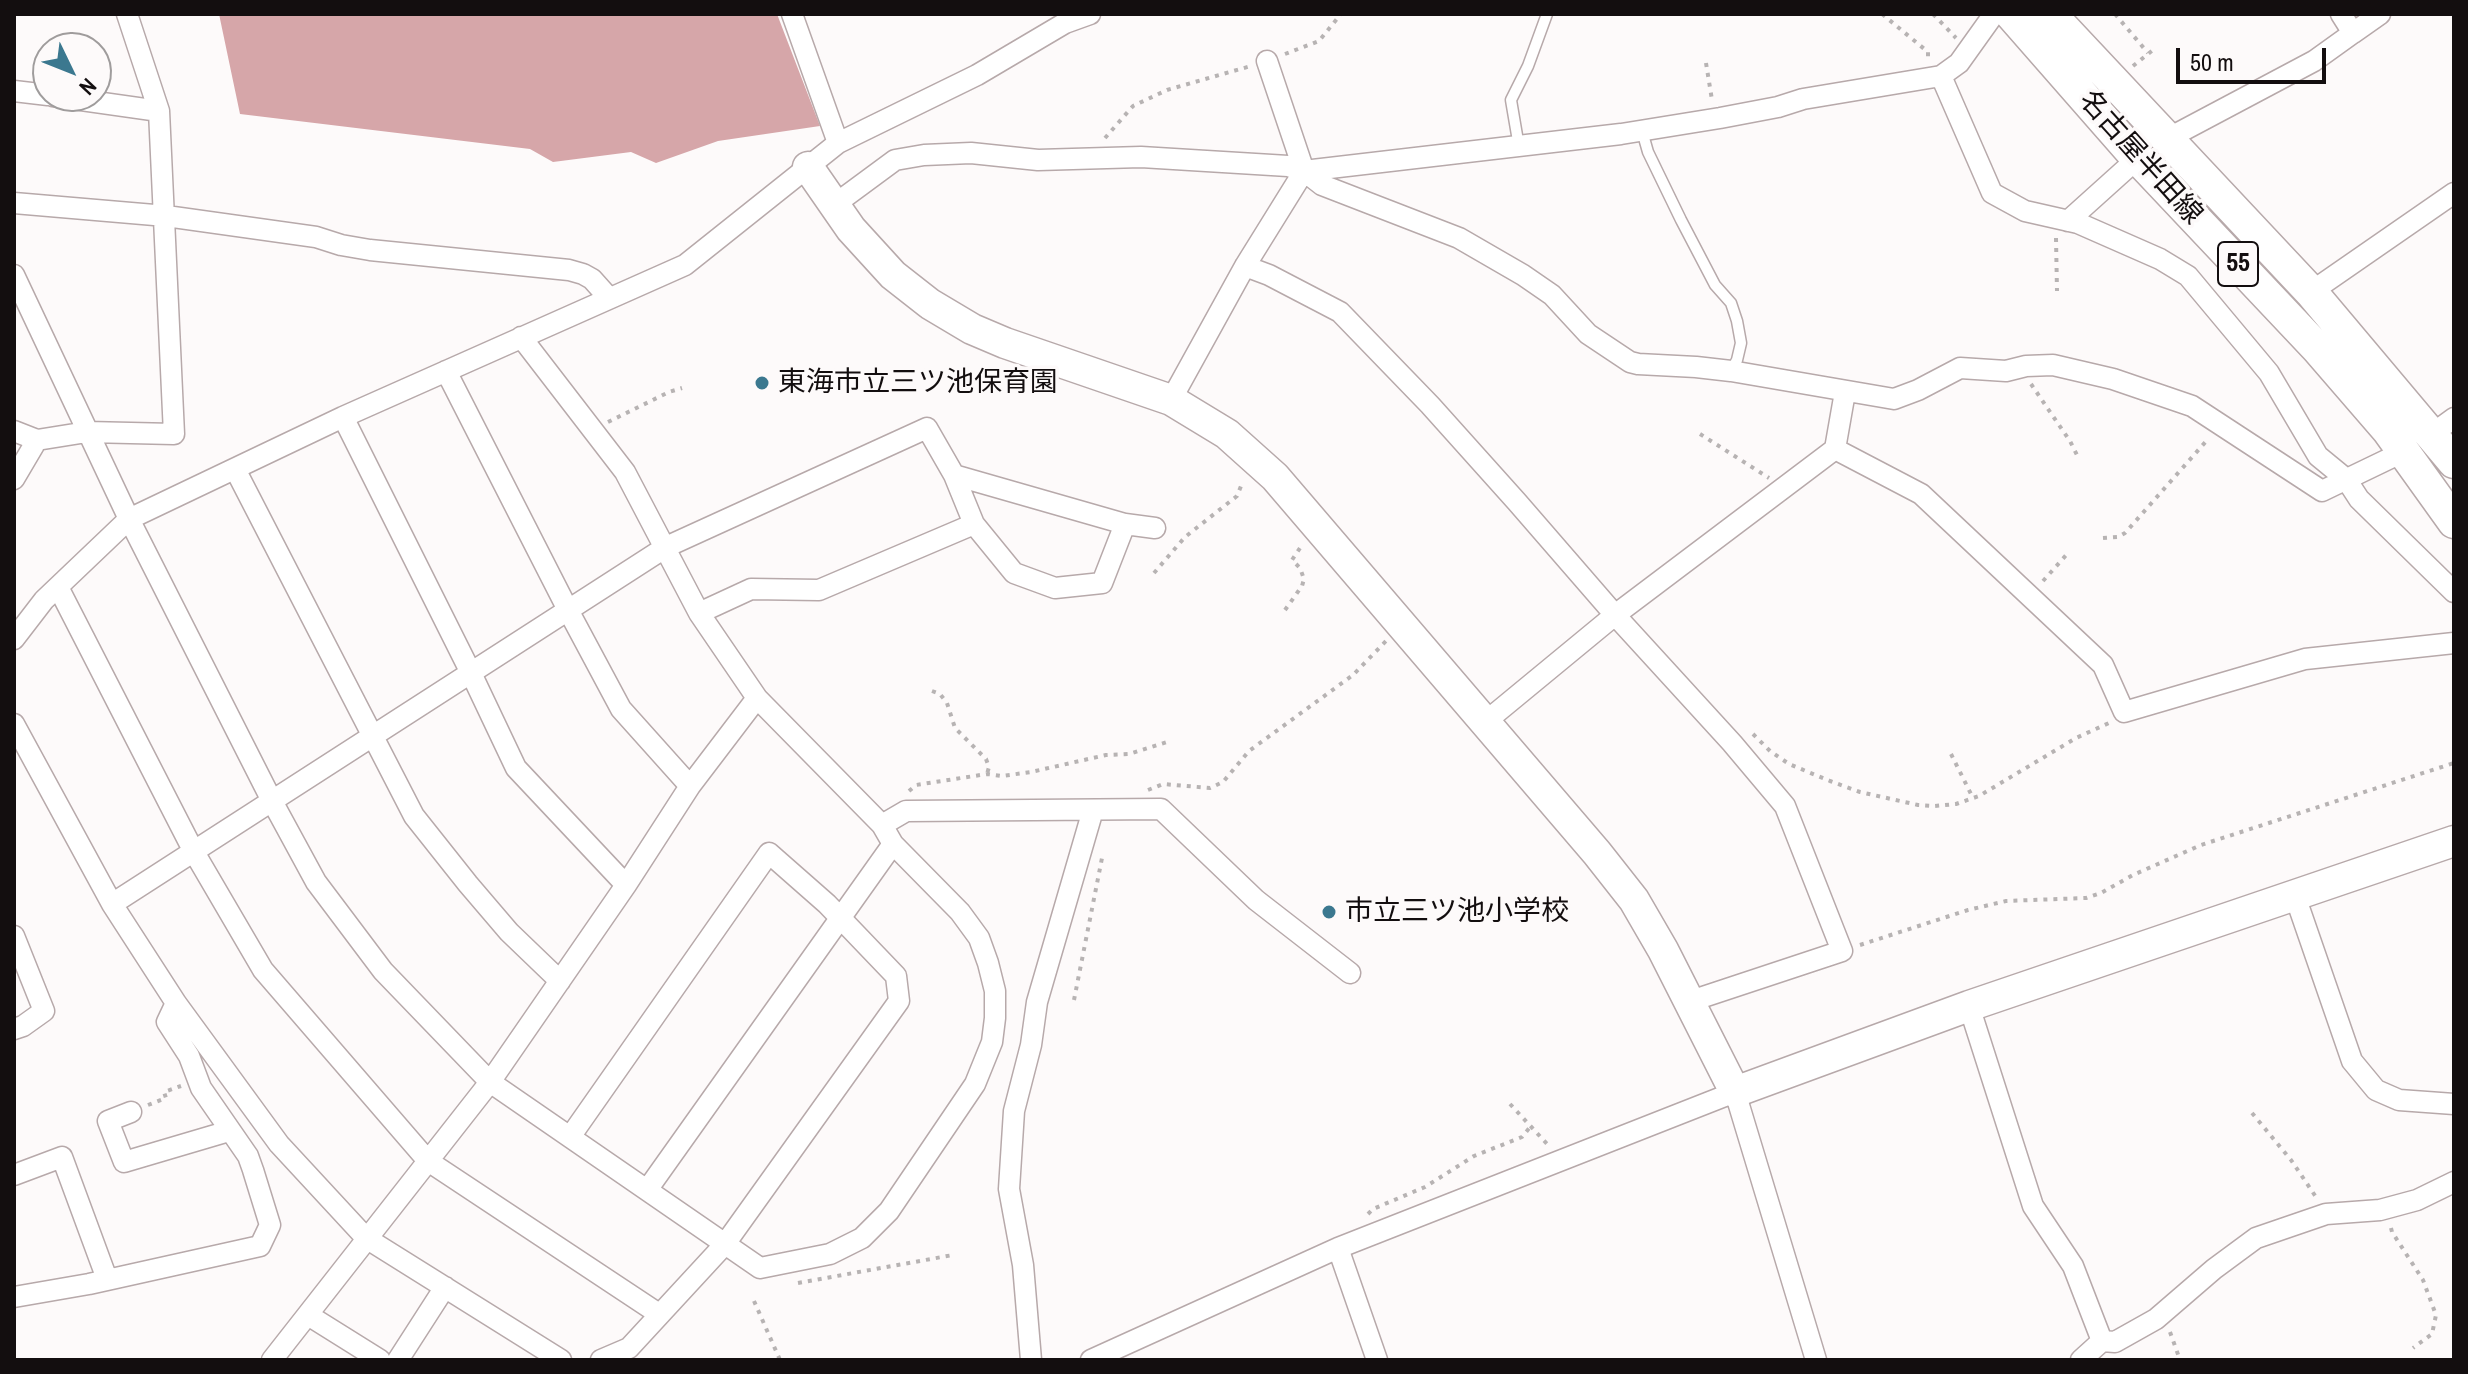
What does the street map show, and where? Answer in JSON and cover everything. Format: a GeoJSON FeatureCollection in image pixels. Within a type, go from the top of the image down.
{"type":"FeatureCollection","features":[{"type":"Feature","properties":{"kind":"main road","name":"名古屋半田線"},"geometry":{"type":"LineString","coordinates":[[2011,14],[2138,158],[2318,349],[2388,430],[2454,522]]}},
{"type":"Feature","properties":{"kind":"main road","name":"名古屋半田線"},"geometry":{"type":"LineString","coordinates":[[2050,14],[2311,292],[2443,426],[2454,462]]}},
{"type":"Feature","properties":{"kind":"street"},"geometry":{"type":"LineString","coordinates":[[14,431],[37,440],[87,432],[174,434],[159,111],[127,14]]}},
{"type":"Feature","properties":{"kind":"street"},"geometry":{"type":"LineString","coordinates":[[792,14],[838,143]]}},
{"type":"Feature","properties":{"kind":"street"},"geometry":{"type":"LineString","coordinates":[[14,639],[44,600],[129,519],[343,417],[685,265],[838,143],[977,75],[1065,23],[1090,14]]}},
{"type":"Feature","properties":{"kind":"street"},"geometry":{"type":"LineString","coordinates":[[1304,171],[1642,131],[1935,77],[1959,63],[1994,14]]}},
{"type":"Feature","properties":{"kind":"street"},"geometry":{"type":"LineString","coordinates":[[2341,14],[2353,33]]}},
{"type":"Feature","properties":{"kind":"street"},"geometry":{"type":"LineString","coordinates":[[2167,139],[2314,61],[2380,14]]}},
{"type":"Feature","properties":{"kind":"street"},"geometry":{"type":"LineString","coordinates":[[1267,61],[1304,171]]}},
{"type":"Feature","properties":{"kind":"street"},"geometry":{"type":"LineString","coordinates":[[1935,77],[1992,193],[2025,211],[2078,223],[2160,259],[2188,276],[2269,373],[2318,456],[2346,479],[2359,499],[2454,592]]}},
{"type":"Feature","properties":{"kind":"street"},"geometry":{"type":"LineString","coordinates":[[112,104],[159,111]]}},
{"type":"Feature","properties":{"kind":"street"},"geometry":{"type":"LineString","coordinates":[[834,205],[895,160],[924,155],[971,153],[1038,160],[1141,157],[1288,166],[1304,171],[1322,185],[1459,238],[1552,295],[1588,334],[1630,362],[1731,371],[1894,399],[1960,368],[2006,371],[2026,366],[2053,365],[2113,379],[2192,406],[2322,491],[2403,452]]}},
{"type":"Feature","properties":{"kind":"street"},"geometry":{"type":"LineString","coordinates":[[2062,219],[2138,158]]}},
{"type":"Feature","properties":{"kind":"street"},"geometry":{"type":"LineString","coordinates":[[808,167],[851,229],[893,275],[951,317],[1005,343],[1171,400],[1227,434],[1257,460],[1275,477],[1597,853],[1634,900],[1663,950],[1735,1092],[1816,1360]]}},
{"type":"Feature","properties":{"kind":"street"},"geometry":{"type":"LineString","coordinates":[[1171,400],[1245,266],[1304,171]]}},
{"type":"Feature","properties":{"kind":"street"},"geometry":{"type":"LineString","coordinates":[[2311,292],[2454,193]]}},
{"type":"Feature","properties":{"kind":"street"},"geometry":{"type":"LineString","coordinates":[[14,203],[166,216],[316,237],[370,250],[569,270],[592,279],[609,298]]}},
{"type":"Feature","properties":{"kind":"street"},"geometry":{"type":"LineString","coordinates":[[1245,266],[1340,312],[1508,491],[1785,806],[1842,951],[1688,1002]]}},
{"type":"Feature","properties":{"kind":"street"},"geometry":{"type":"LineString","coordinates":[[14,275],[20,304],[272,801],[316,882],[383,971],[490,1082],[760,1268],[830,1254],[862,1238],[889,1211],[965,1101],[983,1067],[992,1042],[995,991],[979,938],[960,912],[893,844],[882,825],[757,698],[699,613],[625,472],[521,337]]}},
{"type":"Feature","properties":{"kind":"street"},"geometry":{"type":"LineString","coordinates":[[446,371],[621,709],[690,786]]}},
{"type":"Feature","properties":{"kind":"street"},"geometry":{"type":"LineString","coordinates":[[1484,723],[1615,615],[1835,449],[1845,392]]}},
{"type":"Feature","properties":{"kind":"street"},"geometry":{"type":"LineString","coordinates":[[343,417],[516,768],[626,885]]}},
{"type":"Feature","properties":{"kind":"street"},"geometry":{"type":"LineString","coordinates":[[112,904],[666,547],[927,428],[954,475],[974,524],[1014,573],[1055,588],[1102,583],[1125,524]]}},
{"type":"Feature","properties":{"kind":"street"},"geometry":{"type":"LineString","coordinates":[[14,479],[37,440]]}},
{"type":"Feature","properties":{"kind":"street"},"geometry":{"type":"LineString","coordinates":[[1835,449],[1921,494],[2103,665],[2124,712],[2305,659],[2454,643]]}},
{"type":"Feature","properties":{"kind":"street"},"geometry":{"type":"LineString","coordinates":[[235,469],[414,816],[509,932],[560,981]]}},
{"type":"Feature","properties":{"kind":"street"},"geometry":{"type":"LineString","coordinates":[[954,475],[1125,524],[1155,528]]}},
{"type":"Feature","properties":{"kind":"street"},"geometry":{"type":"LineString","coordinates":[[699,613],[751,589],[819,590],[974,524]]}},
{"type":"Feature","properties":{"kind":"street"},"geometry":{"type":"LineString","coordinates":[[58,587],[194,852],[263,970],[428,1161],[659,1314]]}},
{"type":"Feature","properties":{"kind":"street"},"geometry":{"type":"LineString","coordinates":[[272,1360],[490,1082],[690,786],[757,698]]}},
{"type":"Feature","properties":{"kind":"street"},"geometry":{"type":"LineString","coordinates":[[14,724],[112,904],[176,1003],[279,1144],[366,1238],[561,1360]]}},
{"type":"Feature","properties":{"kind":"street"},"geometry":{"type":"LineString","coordinates":[[882,825],[906,811],[1161,809],[1256,900],[1350,973]]}},
{"type":"Feature","properties":{"kind":"street"},"geometry":{"type":"LineString","coordinates":[[1031,1360],[1023,1265],[1009,1189],[1014,1111],[1031,1045],[1037,1002],[1102,810]]}},
{"type":"Feature","properties":{"kind":"street"},"geometry":{"type":"LineString","coordinates":[[1091,1360],[1338,1248],[1735,1092],[1969,1006],[2454,841]]}},
{"type":"Feature","properties":{"kind":"street"},"geometry":{"type":"LineString","coordinates":[[647,1190],[893,844]]}},
{"type":"Feature","properties":{"kind":"street"},"geometry":{"type":"LineString","coordinates":[[570,1137],[769,853],[896,976],[899,1001],[725,1244],[629,1348],[601,1360]]}},
{"type":"Feature","properties":{"kind":"street"},"geometry":{"type":"LineString","coordinates":[[2295,896],[2352,1061],[2376,1090],[2399,1100],[2454,1104]]}},
{"type":"Feature","properties":{"kind":"street"},"geometry":{"type":"LineString","coordinates":[[14,936],[44,1011],[14,1029]]}},
{"type":"Feature","properties":{"kind":"street"},"geometry":{"type":"LineString","coordinates":[[14,1297],[260,1246],[270,1225],[248,1156],[198,1080],[189,1056],[167,1022],[176,1003]]}},
{"type":"Feature","properties":{"kind":"street"},"geometry":{"type":"LineString","coordinates":[[1969,1006],[2033,1206],[2073,1266],[2102,1341]]}},
{"type":"Feature","properties":{"kind":"street"},"geometry":{"type":"LineString","coordinates":[[131,1112],[108,1121],[124,1162],[229,1131]]}},
{"type":"Feature","properties":{"kind":"street"},"geometry":{"type":"LineString","coordinates":[[14,1175],[62,1157],[107,1279]]}},
{"type":"Feature","properties":{"kind":"street"},"geometry":{"type":"LineString","coordinates":[[2081,1360],[2102,1341],[2115,1342],[2160,1315],[2256,1238],[2326,1214],[2388,1208],[2417,1200],[2454,1182]]}},
{"type":"Feature","properties":{"kind":"street"},"geometry":{"type":"LineString","coordinates":[[1338,1248],[1377,1360]]}},
{"type":"Feature","properties":{"kind":"street"},"geometry":{"type":"LineString","coordinates":[[398,1360],[445,1287]]}},
{"type":"Feature","properties":{"kind":"street"},"geometry":{"type":"LineString","coordinates":[[308,1315],[380,1360]]}},
{"type":"Feature","properties":{"kind":"lane"},"geometry":{"type":"LineString","coordinates":[[1519,147],[1511,100],[1528,66],[1547,14]]}},
{"type":"Feature","properties":{"kind":"lane"},"geometry":{"type":"LineString","coordinates":[[1642,131],[1648,152],[1681,220],[1715,285],[1731,303],[1741,343],[1731,371]]}},
{"type":"Feature","properties":{"kind":"path"},"geometry":{"type":"LineString","coordinates":[[1090,160],[1092,153],[1133,106],[1167,90],[1267,61],[1319,41],[1341,14]]}},
{"type":"Feature","properties":{"kind":"path"},"geometry":{"type":"LineString","coordinates":[[1882,14],[1928,52],[1935,77]]}},
{"type":"Feature","properties":{"kind":"path"},"geometry":{"type":"LineString","coordinates":[[1933,14],[1961,44],[1970,49]]}},
{"type":"Feature","properties":{"kind":"path"},"geometry":{"type":"LineString","coordinates":[[2115,14],[2148,53]]}},
{"type":"Feature","properties":{"kind":"path"},"geometry":{"type":"LineString","coordinates":[[1706,63],[1715,119]]}},
{"type":"Feature","properties":{"kind":"path"},"geometry":{"type":"LineString","coordinates":[[2057,291],[2062,219]]}},
{"type":"Feature","properties":{"kind":"path"},"geometry":{"type":"LineString","coordinates":[[2026,366],[2028,380],[2079,459]]}},
{"type":"Feature","properties":{"kind":"path"},"geometry":{"type":"LineString","coordinates":[[592,430],[682,388]]}},
{"type":"Feature","properties":{"kind":"path"},"geometry":{"type":"LineString","coordinates":[[2103,538],[2125,533],[2220,425]]}},
{"type":"Feature","properties":{"kind":"path"},"geometry":{"type":"LineString","coordinates":[[1700,434],[1777,482],[1782,489]]}},
{"type":"Feature","properties":{"kind":"path"},"geometry":{"type":"LineString","coordinates":[[1154,573],[1185,537],[1237,496],[1245,475],[1257,460]]}},
{"type":"Feature","properties":{"kind":"path"},"geometry":{"type":"LineString","coordinates":[[1285,610],[1304,579],[1300,568],[1292,560],[1297,550],[1319,528]]}},
{"type":"Feature","properties":{"kind":"path"},"geometry":{"type":"LineString","coordinates":[[2029,595],[2068,553]]}},
{"type":"Feature","properties":{"kind":"path"},"geometry":{"type":"LineString","coordinates":[[1136,809],[1138,799],[1151,787],[1163,784],[1210,788],[1223,782],[1249,751],[1353,675],[1401,624]]}},
{"type":"Feature","properties":{"kind":"path"},"geometry":{"type":"LineString","coordinates":[[932,691],[940,694],[947,703],[955,728],[986,759],[989,767],[987,774]]}},
{"type":"Feature","properties":{"kind":"path"},"geometry":{"type":"LineString","coordinates":[[1732,743],[1747,729],[1789,764],[1860,792],[1935,806],[1973,798],[2076,738],[2105,726],[2124,712]]}},
{"type":"Feature","properties":{"kind":"path"},"geometry":{"type":"LineString","coordinates":[[906,811],[901,802],[916,785],[987,774],[1002,776],[1031,772],[1106,755],[1129,754],[1167,742]]}},
{"type":"Feature","properties":{"kind":"path"},"geometry":{"type":"LineString","coordinates":[[1951,754],[1973,798]]}},
{"type":"Feature","properties":{"kind":"path"},"geometry":{"type":"LineString","coordinates":[[1842,951],[1968,910],[2006,901],[2086,898],[2201,845],[2454,763]]}},
{"type":"Feature","properties":{"kind":"path"},"geometry":{"type":"LineString","coordinates":[[1074,1000],[1102,810]]}},
{"type":"Feature","properties":{"kind":"path"},"geometry":{"type":"LineString","coordinates":[[131,1112],[166,1098],[164,1092],[198,1080]]}},
{"type":"Feature","properties":{"kind":"path"},"geometry":{"type":"LineString","coordinates":[[1510,1104],[1558,1155],[1559,1161]]}},
{"type":"Feature","properties":{"kind":"path"},"geometry":{"type":"LineString","coordinates":[[2252,1113],[2291,1160],[2326,1214]]}},
{"type":"Feature","properties":{"kind":"path"},"geometry":{"type":"LineString","coordinates":[[1370,1235],[1366,1221],[1373,1209],[1425,1187],[1474,1156],[1522,1137],[1531,1126]]}},
{"type":"Feature","properties":{"kind":"path"},"geometry":{"type":"LineString","coordinates":[[2388,1208],[2392,1232],[2423,1280],[2436,1315],[2432,1334],[2413,1348]]}},
{"type":"Feature","properties":{"kind":"path"},"geometry":{"type":"LineString","coordinates":[[792,1284],[953,1255]]}},
{"type":"Feature","properties":{"kind":"path"},"geometry":{"type":"LineString","coordinates":[[754,1301],[780,1360]]}},
{"type":"Feature","properties":{"kind":"path"},"geometry":{"type":"LineString","coordinates":[[2160,1315],[2166,1322],[2180,1360]]}},
{"type":"Feature","properties":{"kind":"shaded area"},"geometry":{"type":"Polygon","coordinates":[[[219,14],[777,14],[820,126],[718,141],[656,163],[631,152],[553,162],[530,149],[240,114],[219,14]]]}},
{"type":"Feature","properties":{"kind":"place","name":"東海市立三ツ池保育園"},"geometry":{"type":"Point","coordinates":[762,383]}},
{"type":"Feature","properties":{"kind":"place","name":"市立三ツ池小学校"},"geometry":{"type":"Point","coordinates":[1329,912]}}]}
